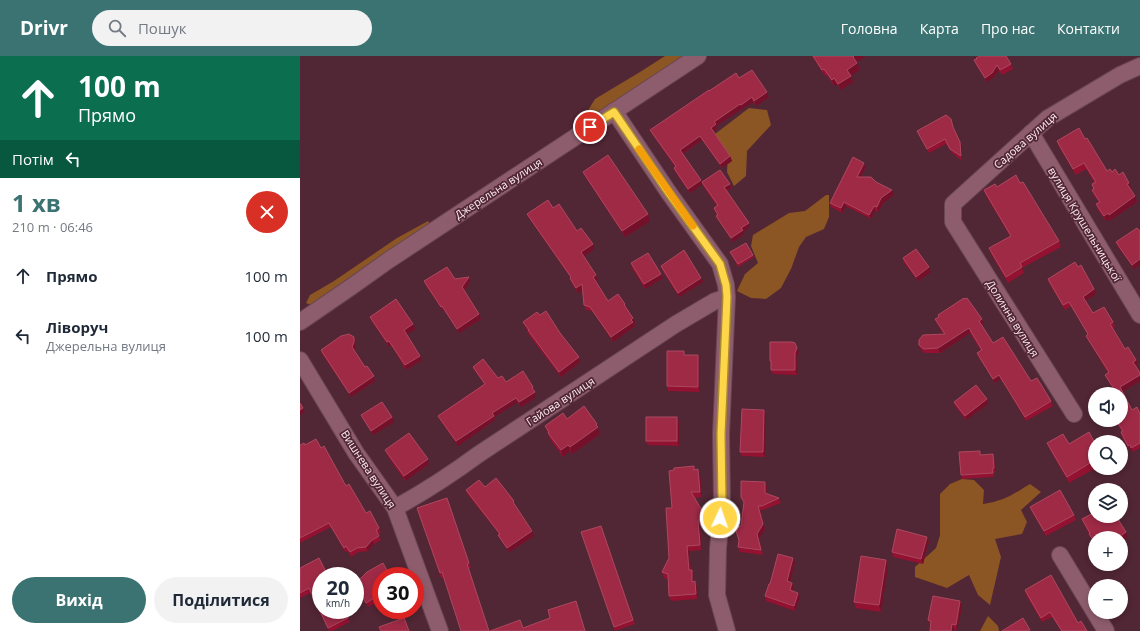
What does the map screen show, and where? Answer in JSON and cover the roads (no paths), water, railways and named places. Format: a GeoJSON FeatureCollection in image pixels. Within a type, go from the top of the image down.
{"type":"FeatureCollection","features":[{"type":"Feature","properties":{"kind":"street","name":"Джерельна вулиця"},"geometry":{"type":"LineString","coordinates":[[300,322],[396,255],[698,56]]}},
{"type":"Feature","properties":{"kind":"street","name":"Садова вулиця"},"geometry":{"type":"LineString","coordinates":[[953,222],[953,204],[1048,118],[1120,75],[1140,66]]}},
{"type":"Feature","properties":{"kind":"street"},"geometry":{"type":"LineString","coordinates":[[614,112],[669,193],[720,264],[726,285],[727,297],[721,434],[722,502],[718,549],[717,595],[727,631]]}},
{"type":"Feature","properties":{"kind":"street","name":"вулиця Крушельницької"},"geometry":{"type":"LineString","coordinates":[[1031,133],[1140,315]]}},
{"type":"Feature","properties":{"kind":"street","name":"Долинна вулиця"},"geometry":{"type":"LineString","coordinates":[[953,222],[1074,414]]}},
{"type":"Feature","properties":{"kind":"street","name":"Гайова вулиця"},"geometry":{"type":"LineString","coordinates":[[395,508],[419,495],[455,472],[485,450],[676,324],[716,300],[727,297]]}},
{"type":"Feature","properties":{"kind":"street","name":"Вишнева вулиця"},"geometry":{"type":"LineString","coordinates":[[300,360],[356,453],[395,508],[440,631]]}},
{"type":"Feature","properties":{"kind":"street"},"geometry":{"type":"LineString","coordinates":[[1060,554],[1106,631]]}}]}
